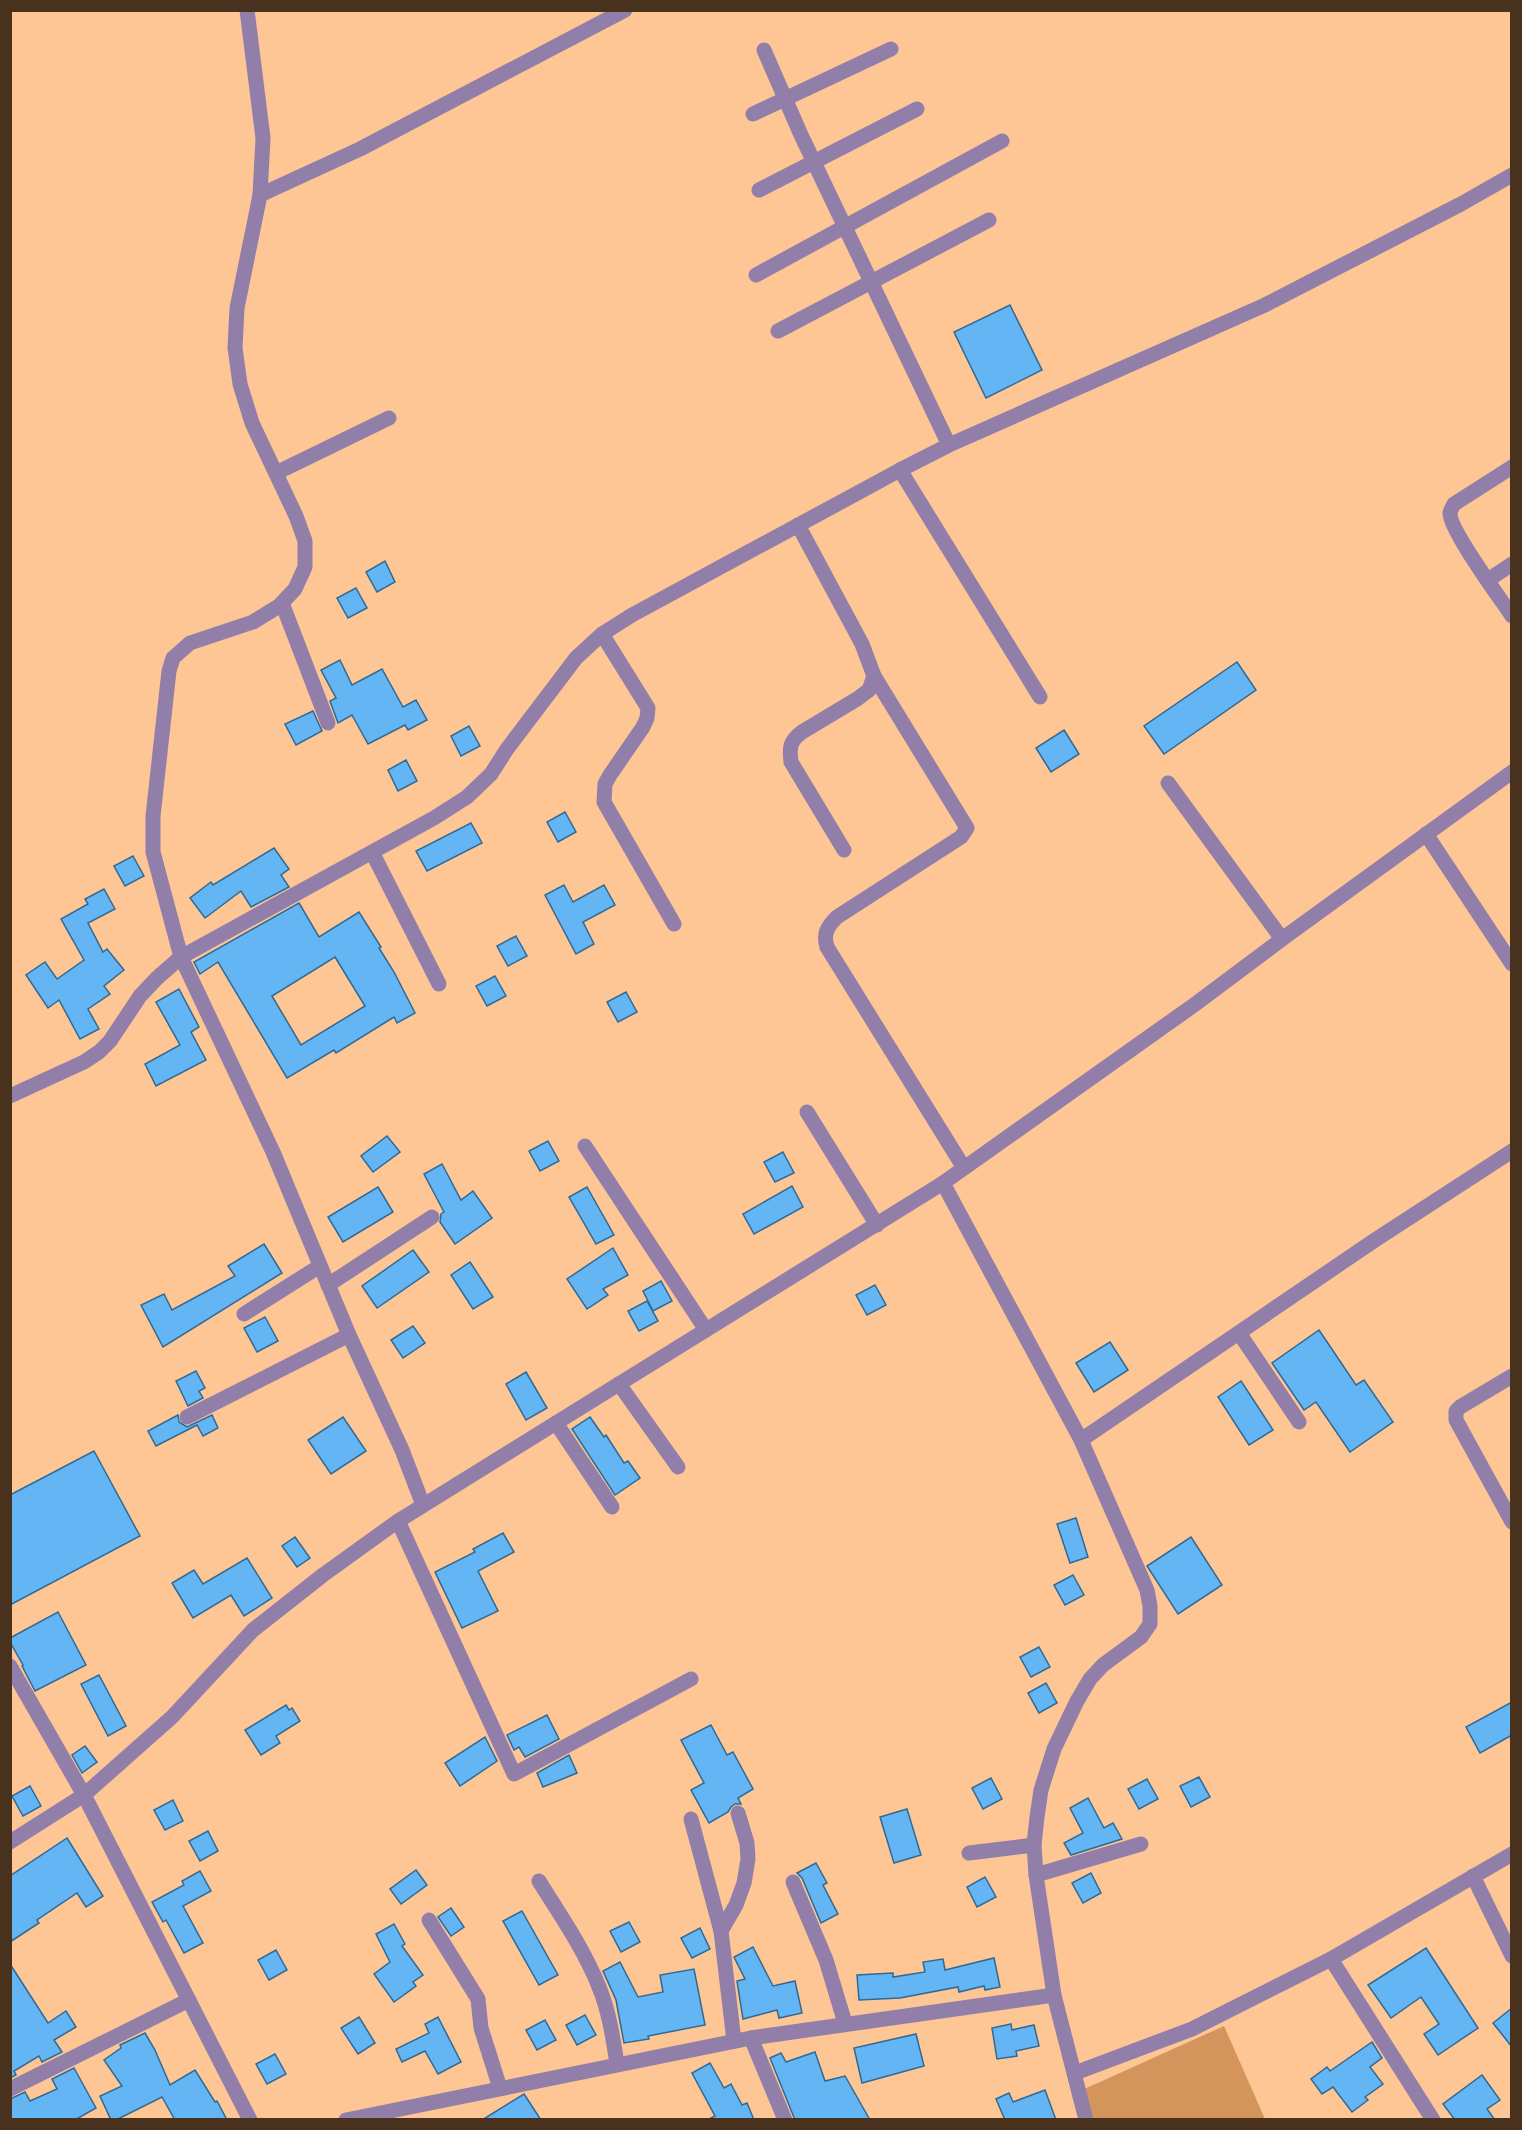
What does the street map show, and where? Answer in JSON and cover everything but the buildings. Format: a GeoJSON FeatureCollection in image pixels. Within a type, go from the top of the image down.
{"type":"FeatureCollection","features":[{"type":"Feature","properties":{"kind":"street"},"geometry":{"type":"LineString","coordinates":[[247,10],[263,138],[260,195],[237,308],[235,348],[240,384],[252,423],[296,516],[305,541],[305,567],[295,589],[282,603],[253,622],[190,643],[173,658],[169,671],[153,816],[153,852],[181,957],[273,1152],[349,1335],[402,1450],[423,1505]]}},
{"type":"Feature","properties":{"kind":"street"},"geometry":{"type":"LineString","coordinates":[[260,195],[360,150],[625,10]]}},
{"type":"Feature","properties":{"kind":"street"},"geometry":{"type":"LineString","coordinates":[[764,50],[844,226],[949,445]]}},
{"type":"Feature","properties":{"kind":"street"},"geometry":{"type":"LineString","coordinates":[[753,114],[891,50]]}},
{"type":"Feature","properties":{"kind":"street"},"geometry":{"type":"LineString","coordinates":[[759,190],[917,109]]}},
{"type":"Feature","properties":{"kind":"street"},"geometry":{"type":"LineString","coordinates":[[756,275],[1002,141]]}},
{"type":"Feature","properties":{"kind":"street"},"geometry":{"type":"LineString","coordinates":[[10,1096],[84,1062],[99,1052],[110,1041],[140,996],[181,957],[434,818],[467,797],[491,774],[507,749],[576,658],[602,634],[632,615],[949,445],[1265,305],[1461,204],[1512,175]]}},
{"type":"Feature","properties":{"kind":"street"},"geometry":{"type":"LineString","coordinates":[[778,331],[989,220]]}},
{"type":"Feature","properties":{"kind":"street"},"geometry":{"type":"LineString","coordinates":[[276,472],[388,418]]}},
{"type":"Feature","properties":{"kind":"street"},"geometry":{"type":"LineString","coordinates":[[1512,467],[1454,504],[1450,512],[1459,536],[1512,616]]}},
{"type":"Feature","properties":{"kind":"street"},"geometry":{"type":"LineString","coordinates":[[900,470],[1040,697]]}},
{"type":"Feature","properties":{"kind":"street"},"geometry":{"type":"LineString","coordinates":[[798,525],[862,644],[874,676],[967,828],[961,837],[837,917],[829,925],[825,938],[827,947],[964,1168]]}},
{"type":"Feature","properties":{"kind":"street"},"geometry":{"type":"LineString","coordinates":[[1488,580],[1512,564]]}},
{"type":"Feature","properties":{"kind":"street"},"geometry":{"type":"LineString","coordinates":[[282,603],[328,723]]}},
{"type":"Feature","properties":{"kind":"street"},"geometry":{"type":"LineString","coordinates":[[602,634],[648,708],[643,727],[605,784],[604,802],[674,924]]}},
{"type":"Feature","properties":{"kind":"street"},"geometry":{"type":"LineString","coordinates":[[844,850],[791,762],[790,749],[792,740],[802,732],[869,690],[874,676]]}},
{"type":"Feature","properties":{"kind":"street"},"geometry":{"type":"LineString","coordinates":[[10,1842],[84,1795],[172,1717],[253,1630],[323,1575],[398,1521],[943,1183],[1194,1005],[1512,772]]}},
{"type":"Feature","properties":{"kind":"street"},"geometry":{"type":"LineString","coordinates":[[1167,783],[1282,939]]}},
{"type":"Feature","properties":{"kind":"street"},"geometry":{"type":"LineString","coordinates":[[1426,834],[1512,964]]}},
{"type":"Feature","properties":{"kind":"street"},"geometry":{"type":"LineString","coordinates":[[372,852],[439,984]]}},
{"type":"Feature","properties":{"kind":"street"},"geometry":{"type":"LineString","coordinates":[[807,1112],[877,1225]]}},
{"type":"Feature","properties":{"kind":"street"},"geometry":{"type":"LineString","coordinates":[[585,1146],[706,1330]]}},
{"type":"Feature","properties":{"kind":"street"},"geometry":{"type":"LineString","coordinates":[[1081,1440],[1512,1151]]}},
{"type":"Feature","properties":{"kind":"street"},"geometry":{"type":"LineString","coordinates":[[943,1183],[1081,1440],[1147,1590],[1150,1606],[1150,1624],[1141,1637],[1103,1665],[1090,1679],[1077,1701],[1054,1749],[1041,1790],[1034,1845],[1036,1875],[1054,1995],[1086,2120]]}},
{"type":"Feature","properties":{"kind":"street"},"geometry":{"type":"LineString","coordinates":[[328,1285],[432,1217]]}},
{"type":"Feature","properties":{"kind":"street"},"geometry":{"type":"LineString","coordinates":[[244,1314],[320,1266]]}},
{"type":"Feature","properties":{"kind":"street"},"geometry":{"type":"LineString","coordinates":[[1239,1333],[1299,1422]]}},
{"type":"Feature","properties":{"kind":"street"},"geometry":{"type":"LineString","coordinates":[[187,1417],[349,1335]]}},
{"type":"Feature","properties":{"kind":"street"},"geometry":{"type":"LineString","coordinates":[[1512,1376],[1460,1407],[1455,1415],[1512,1522]]}},
{"type":"Feature","properties":{"kind":"street"},"geometry":{"type":"LineString","coordinates":[[619,1384],[678,1467]]}},
{"type":"Feature","properties":{"kind":"street"},"geometry":{"type":"LineString","coordinates":[[556,1423],[612,1507]]}},
{"type":"Feature","properties":{"kind":"street"},"geometry":{"type":"LineString","coordinates":[[398,1521],[514,1774],[691,1679]]}},
{"type":"Feature","properties":{"kind":"street"},"geometry":{"type":"LineString","coordinates":[[10,1666],[84,1795],[250,2120]]}},
{"type":"Feature","properties":{"kind":"street"},"geometry":{"type":"LineString","coordinates":[[722,1931],[736,1905],[744,1883],[748,1859],[747,1843],[738,1813]]}},
{"type":"Feature","properties":{"kind":"street"},"geometry":{"type":"LineString","coordinates":[[691,1819],[722,1931],[734,2041]]}},
{"type":"Feature","properties":{"kind":"street"},"geometry":{"type":"LineString","coordinates":[[1036,1875],[1141,1844]]}},
{"type":"Feature","properties":{"kind":"street"},"geometry":{"type":"LineString","coordinates":[[969,1853],[1034,1845]]}},
{"type":"Feature","properties":{"kind":"street"},"geometry":{"type":"LineString","coordinates":[[1075,2073],[1192,2029],[1331,1959],[1512,1854]]}},
{"type":"Feature","properties":{"kind":"street"},"geometry":{"type":"LineString","coordinates":[[1473,1876],[1512,1956]]}},
{"type":"Feature","properties":{"kind":"street"},"geometry":{"type":"LineString","coordinates":[[539,1881],[587,1960],[600,1989],[611,2028],[617,2064]]}},
{"type":"Feature","properties":{"kind":"street"},"geometry":{"type":"LineString","coordinates":[[793,1882],[826,1960],[845,2023]]}},
{"type":"Feature","properties":{"kind":"street"},"geometry":{"type":"LineString","coordinates":[[429,1920],[478,1999],[481,2028],[500,2088]]}},
{"type":"Feature","properties":{"kind":"street"},"geometry":{"type":"LineString","coordinates":[[1331,1959],[1432,2120]]}},
{"type":"Feature","properties":{"kind":"street"},"geometry":{"type":"LineString","coordinates":[[346,2120],[734,2041],[845,2023],[1054,1995]]}},
{"type":"Feature","properties":{"kind":"street"},"geometry":{"type":"LineString","coordinates":[[10,2089],[189,2000]]}},
{"type":"Feature","properties":{"kind":"street"},"geometry":{"type":"LineString","coordinates":[[751,2038],[785,2120]]}},
{"type":"Feature","properties":{"kind":"shaded area"},"geometry":{"type":"Polygon","coordinates":[[[1224,2026],[1265,2119],[1091,2119],[1080,2091],[1224,2026]]]}}]}
